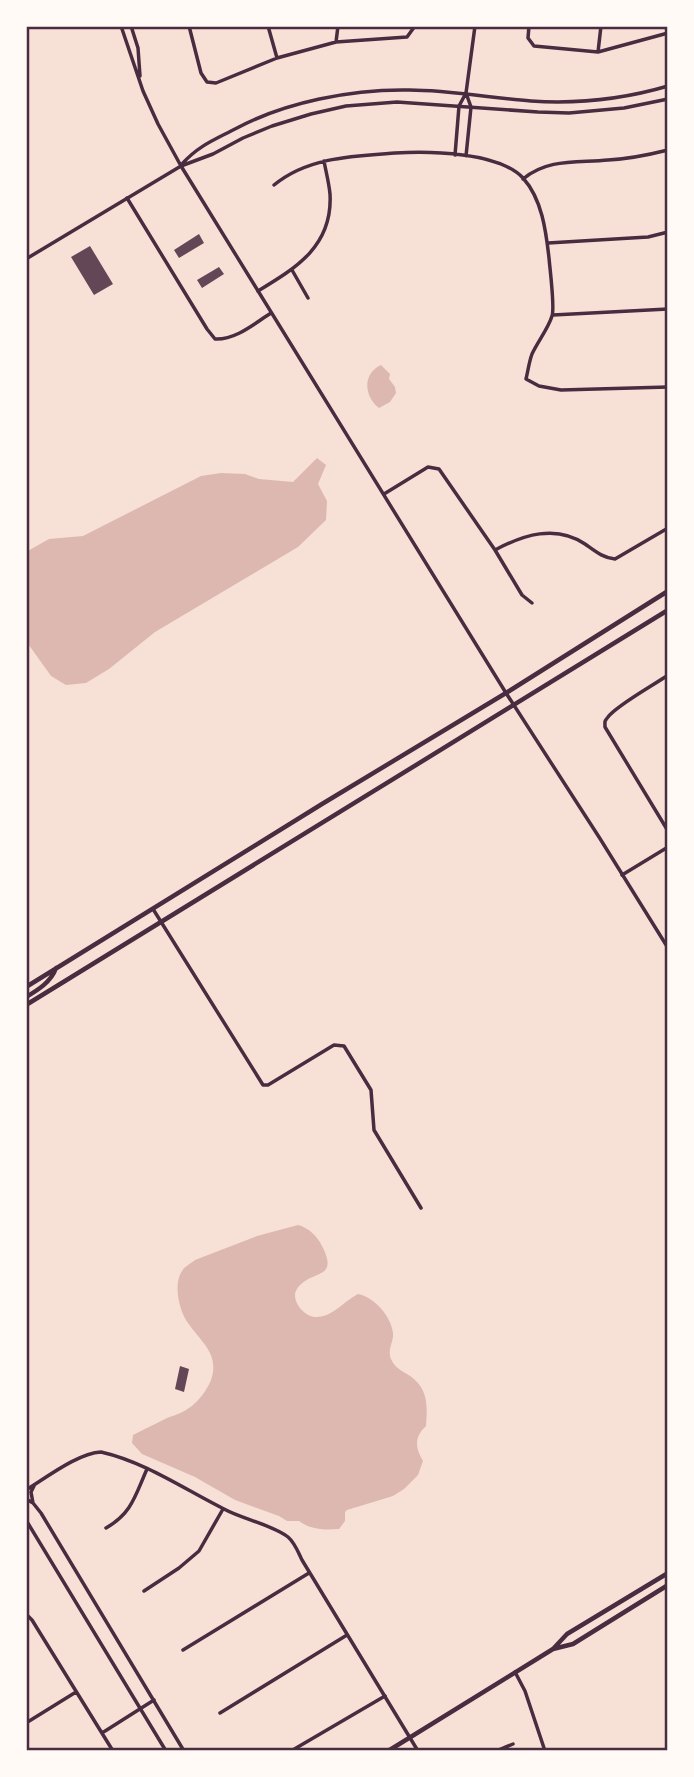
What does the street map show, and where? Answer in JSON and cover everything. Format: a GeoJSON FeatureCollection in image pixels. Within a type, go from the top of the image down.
{"type":"FeatureCollection","features":[{"type":"Feature","properties":{"kind":"main road"},"geometry":{"type":"LineString","coordinates":[[26,987],[668,591]]}},
{"type":"Feature","properties":{"kind":"main road"},"geometry":{"type":"LineString","coordinates":[[26,1005],[668,610]]}},
{"type":"Feature","properties":{"kind":"main road"},"geometry":{"type":"LineString","coordinates":[[26,997],[47,982],[57,968]]}},
{"type":"Feature","properties":{"kind":"main road"},"geometry":{"type":"LineString","coordinates":[[388,1751],[553,1649],[567,1634],[668,1573]]}},
{"type":"Feature","properties":{"kind":"main road"},"geometry":{"type":"LineString","coordinates":[[553,1649],[573,1644],[668,1585]]}},
{"type":"Feature","properties":{"kind":"street"},"geometry":{"type":"LineString","coordinates":[[121,26],[158,124],[181,166],[506,693],[668,948]]}},
{"type":"Feature","properties":{"kind":"street"},"geometry":{"type":"LineString","coordinates":[[131,26],[138,48],[140,81]]}},
{"type":"Feature","properties":{"kind":"street"},"geometry":{"type":"LineString","coordinates":[[189,26],[201,73],[207,82],[216,83],[277,58],[336,42],[407,37],[415,26]]}},
{"type":"Feature","properties":{"kind":"street"},"geometry":{"type":"LineString","coordinates":[[268,26],[277,58]]}},
{"type":"Feature","properties":{"kind":"street"},"geometry":{"type":"LineString","coordinates":[[336,42],[338,26]]}},
{"type":"Feature","properties":{"kind":"street"},"geometry":{"type":"LineString","coordinates":[[455,155],[459,106],[466,93],[475,26]]}},
{"type":"Feature","properties":{"kind":"street"},"geometry":{"type":"LineString","coordinates":[[529,26],[528,38],[534,46],[598,52],[668,33]]}},
{"type":"Feature","properties":{"kind":"street"},"geometry":{"type":"LineString","coordinates":[[598,52],[601,26]]}},
{"type":"Feature","properties":{"kind":"street"},"geometry":{"type":"LineString","coordinates":[[181,166],[195,150],[247,122],[294,106],[350,94],[409,90],[566,102],[603,99],[668,86]]}},
{"type":"Feature","properties":{"kind":"street"},"geometry":{"type":"LineString","coordinates":[[466,93],[471,107],[466,156]]}},
{"type":"Feature","properties":{"kind":"street"},"geometry":{"type":"LineString","coordinates":[[27,256],[181,166],[272,126],[311,114],[346,106],[397,102],[538,112],[596,112],[668,99]]}},
{"type":"Feature","properties":{"kind":"street"},"geometry":{"type":"LineString","coordinates":[[523,179],[531,172],[553,163],[608,160],[668,150]]}},
{"type":"Feature","properties":{"kind":"street"},"geometry":{"type":"LineString","coordinates":[[274,185],[300,168],[324,161],[362,156],[402,153],[455,155],[501,164],[523,179],[538,203],[547,243],[553,315],[531,355],[526,380],[539,386],[561,390],[668,387]]}},
{"type":"Feature","properties":{"kind":"street"},"geometry":{"type":"LineString","coordinates":[[258,291],[292,270],[310,254],[321,237],[328,218],[330,195],[324,161]]}},
{"type":"Feature","properties":{"kind":"street"},"geometry":{"type":"LineString","coordinates":[[127,198],[215,339],[232,337],[271,313]]}},
{"type":"Feature","properties":{"kind":"street"},"geometry":{"type":"LineString","coordinates":[[547,243],[648,237],[668,232]]}},
{"type":"Feature","properties":{"kind":"street"},"geometry":{"type":"LineString","coordinates":[[292,270],[308,298]]}},
{"type":"Feature","properties":{"kind":"street"},"geometry":{"type":"LineString","coordinates":[[553,315],[668,309]]}},
{"type":"Feature","properties":{"kind":"street"},"geometry":{"type":"LineString","coordinates":[[384,494],[429,467],[439,469],[522,595],[532,603]]}},
{"type":"Feature","properties":{"kind":"street"},"geometry":{"type":"LineString","coordinates":[[495,551],[523,537],[552,533],[572,537],[602,556],[615,559],[668,528]]}},
{"type":"Feature","properties":{"kind":"street"},"geometry":{"type":"LineString","coordinates":[[667,677],[610,715],[605,722],[668,831]]}},
{"type":"Feature","properties":{"kind":"street"},"geometry":{"type":"LineString","coordinates":[[622,875],[668,847]]}},
{"type":"Feature","properties":{"kind":"street"},"geometry":{"type":"LineString","coordinates":[[153,909],[263,1085],[268,1085],[334,1045],[344,1046],[371,1090],[374,1130],[421,1208]]}},
{"type":"Feature","properties":{"kind":"street"},"geometry":{"type":"LineString","coordinates":[[26,1490],[80,1457],[94,1452],[110,1454],[172,1480],[223,1509],[281,1532],[293,1542],[418,1751]]}},
{"type":"Feature","properties":{"kind":"street"},"geometry":{"type":"LineString","coordinates":[[106,1528],[119,1521],[127,1512],[147,1469]]}},
{"type":"Feature","properties":{"kind":"street"},"geometry":{"type":"LineString","coordinates":[[34,1486],[31,1492],[33,1503],[184,1751]]}},
{"type":"Feature","properties":{"kind":"street"},"geometry":{"type":"LineString","coordinates":[[26,1499],[33,1503]]}},
{"type":"Feature","properties":{"kind":"street"},"geometry":{"type":"LineString","coordinates":[[144,1591],[179,1568],[199,1550],[223,1509]]}},
{"type":"Feature","properties":{"kind":"street"},"geometry":{"type":"LineString","coordinates":[[26,1520],[166,1751]]}},
{"type":"Feature","properties":{"kind":"street"},"geometry":{"type":"LineString","coordinates":[[183,1650],[310,1572]]}},
{"type":"Feature","properties":{"kind":"street"},"geometry":{"type":"LineString","coordinates":[[26,1614],[113,1751]]}},
{"type":"Feature","properties":{"kind":"street"},"geometry":{"type":"LineString","coordinates":[[220,1713],[347,1634]]}},
{"type":"Feature","properties":{"kind":"street"},"geometry":{"type":"LineString","coordinates":[[515,1672],[525,1691],[545,1751]]}},
{"type":"Feature","properties":{"kind":"street"},"geometry":{"type":"LineString","coordinates":[[26,1723],[76,1692]]}},
{"type":"Feature","properties":{"kind":"street"},"geometry":{"type":"LineString","coordinates":[[291,1751],[385,1696]]}},
{"type":"Feature","properties":{"kind":"street"},"geometry":{"type":"LineString","coordinates":[[102,1732],[154,1700]]}},
{"type":"Feature","properties":{"kind":"street"},"geometry":{"type":"LineString","coordinates":[[496,1751],[513,1744]]}},
{"type":"Feature","properties":{"kind":"shaded area"},"geometry":{"type":"Polygon","coordinates":[[[381,365],[390,374],[389,379],[396,393],[390,402],[379,408],[370,397],[367,385],[371,374],[381,365]]]}},
{"type":"Feature","properties":{"kind":"shaded area"},"geometry":{"type":"Polygon","coordinates":[[[317,458],[326,465],[318,484],[327,501],[326,520],[298,547],[155,632],[109,669],[86,683],[66,685],[51,676],[26,641],[26,552],[49,539],[83,536],[201,476],[245,474],[259,479],[293,482],[317,458]]]}},
{"type":"Feature","properties":{"kind":"shaded area"},"geometry":{"type":"Polygon","coordinates":[[[298,1225],[309,1230],[318,1239],[328,1265],[325,1270],[297,1289],[296,1302],[306,1314],[315,1317],[327,1315],[358,1294],[376,1303],[392,1327],[391,1359],[420,1385],[426,1402],[426,1426],[419,1434],[417,1443],[423,1461],[418,1475],[393,1496],[347,1510],[345,1521],[339,1529],[318,1529],[299,1521],[287,1521],[235,1500],[195,1477],[142,1454],[132,1443],[133,1435],[192,1406],[211,1380],[211,1356],[185,1318],[180,1305],[178,1283],[183,1269],[195,1260],[257,1236],[298,1225]]]}},
{"type":"Feature","properties":{"kind":"building"},"geometry":{"type":"Polygon","coordinates":[[[199,234],[204,243],[179,258],[174,250],[199,234]]]}},
{"type":"Feature","properties":{"kind":"building"},"geometry":{"type":"Polygon","coordinates":[[[90,246],[113,284],[94,295],[71,257],[90,246]]]}},
{"type":"Feature","properties":{"kind":"building"},"geometry":{"type":"Polygon","coordinates":[[[219,267],[224,274],[202,288],[197,280],[219,267]]]}},
{"type":"Feature","properties":{"kind":"building"},"geometry":{"type":"Polygon","coordinates":[[[180,1366],[189,1369],[184,1392],[175,1389],[180,1366]]]}}]}
